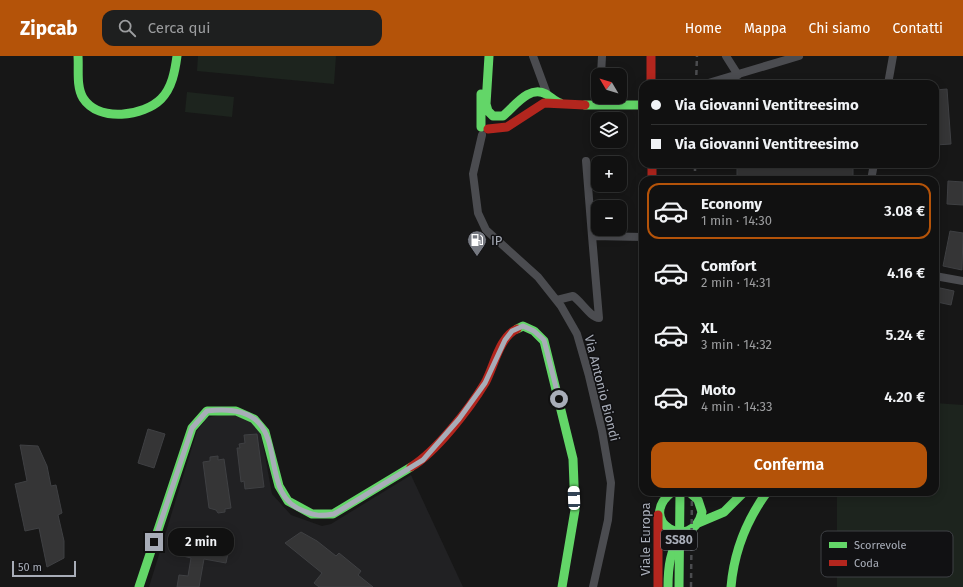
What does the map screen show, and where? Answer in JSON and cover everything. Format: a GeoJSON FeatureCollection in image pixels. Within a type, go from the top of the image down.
{"type":"FeatureCollection","features":[{"type":"Feature","properties":{"kind":"street"},"geometry":{"type":"LineString","coordinates":[[78,56],[80,87],[87,103],[102,112],[116,114],[132,114],[146,110],[162,99],[170,85],[177,56]]}},
{"type":"Feature","properties":{"kind":"street"},"geometry":{"type":"LineString","coordinates":[[484,56],[480,101],[483,130],[507,127],[544,103],[574,106],[591,103]]}},
{"type":"Feature","properties":{"kind":"street"},"geometry":{"type":"LineString","coordinates":[[489,56],[486,104],[488,111],[493,116],[503,116],[525,96],[532,92],[547,94],[562,104]]}},
{"type":"Feature","properties":{"kind":"street"},"geometry":{"type":"LineString","coordinates":[[533,56],[547,94]]}},
{"type":"Feature","properties":{"kind":"street"},"geometry":{"type":"LineString","coordinates":[[602,56],[602,68]]}},
{"type":"Feature","properties":{"kind":"street"},"geometry":{"type":"LineString","coordinates":[[651,56],[651,80]]}},
{"type":"Feature","properties":{"kind":"street"},"geometry":{"type":"LineString","coordinates":[[726,56],[738,75]]}},
{"type":"Feature","properties":{"kind":"street"},"geometry":{"type":"LineString","coordinates":[[720,80],[799,56]]}},
{"type":"Feature","properties":{"kind":"street"},"geometry":{"type":"LineString","coordinates":[[889,80],[893,56]]}},
{"type":"Feature","properties":{"kind":"street"},"geometry":{"type":"LineString","coordinates":[[627,103],[639,105]]}},
{"type":"Feature","properties":{"kind":"street","name":"Via Antonio Biondi"},"geometry":{"type":"LineString","coordinates":[[483,130],[473,174],[478,213],[486,230],[538,277],[557,300],[577,334],[589,376],[602,431],[611,483],[608,520],[593,587]]}},
{"type":"Feature","properties":{"kind":"street"},"geometry":{"type":"LineString","coordinates":[[586,161],[591,224]]}},
{"type":"Feature","properties":{"kind":"street"},"geometry":{"type":"LineString","coordinates":[[557,300],[566,296],[573,296],[580,300],[593,316],[599,318],[592,236],[639,237]]}},
{"type":"Feature","properties":{"kind":"street"},"geometry":{"type":"LineString","coordinates":[[939,277],[963,281]]}},
{"type":"Feature","properties":{"kind":"street"},"geometry":{"type":"LineString","coordinates":[[139,587],[192,428],[207,411],[224,409],[251,415],[266,432],[282,495],[295,508],[319,517],[334,514],[423,460],[459,419],[485,383],[505,340],[512,331],[523,326],[534,331],[544,340],[574,460],[575,510],[562,587]]}},
{"type":"Feature","properties":{"kind":"street","name":"SS80"},"geometry":{"type":"LineString","coordinates":[[663,496],[659,511],[663,524],[671,531],[682,533],[691,530],[698,522],[701,515],[700,503]]}},
{"type":"Feature","properties":{"kind":"street","name":"Viale Europa"},"geometry":{"type":"LineString","coordinates":[[658,587],[664,496]]}},
{"type":"Feature","properties":{"kind":"street","name":"SS80"},"geometry":{"type":"LineString","coordinates":[[679,587],[680,496]]}},
{"type":"Feature","properties":{"kind":"street"},"geometry":{"type":"LineString","coordinates":[[695,496],[700,503],[711,506],[731,505]]}},
{"type":"Feature","properties":{"kind":"street"},"geometry":{"type":"LineString","coordinates":[[698,522],[724,512],[740,496]]}},
{"type":"Feature","properties":{"kind":"street"},"geometry":{"type":"LineString","coordinates":[[731,587],[733,565],[740,537],[753,512],[764,496]]}},
{"type":"Feature","properties":{"kind":"street","name":"Viale Europa"},"geometry":{"type":"LineString","coordinates":[[663,524],[668,566],[668,587]]}},
{"type":"Feature","properties":{"kind":"street","name":"Viale Europa"},"geometry":{"type":"LineString","coordinates":[[668,566],[673,545],[682,533]]}},
{"type":"Feature","properties":{"kind":"shaded area"},"geometry":{"type":"Polygon","coordinates":[[[198,56],[336,56],[334,84],[197,71],[198,56]]]}},
{"type":"Feature","properties":{"kind":"shaded area"},"geometry":{"type":"Polygon","coordinates":[[[187,92],[234,97],[232,117],[185,112],[187,92]]]}},
{"type":"Feature","properties":{"kind":"shaded area"},"geometry":{"type":"Polygon","coordinates":[[[939,403],[963,405],[963,587],[837,587],[837,577],[953,577],[953,531],[837,531],[837,496],[939,496],[939,403]]]}},
{"type":"Feature","properties":{"kind":"shaded area"},"geometry":{"type":"Polygon","coordinates":[[[222,414],[248,418],[261,434],[272,494],[291,515],[322,526],[331,524],[411,475],[463,587],[149,587],[197,431],[207,418],[222,414]]]}},
{"type":"Feature","properties":{"kind":"building"},"geometry":{"type":"Polygon","coordinates":[[[947,89],[951,144],[939,145],[939,90],[947,89]]]}},
{"type":"Feature","properties":{"kind":"building"},"geometry":{"type":"Polygon","coordinates":[[[737,168],[853,168],[853,176],[737,176],[737,168]]]}},
{"type":"Feature","properties":{"kind":"building"},"geometry":{"type":"Polygon","coordinates":[[[948,181],[963,182],[963,205],[947,204],[948,181]]]}},
{"type":"Feature","properties":{"kind":"building"},"geometry":{"type":"Polygon","coordinates":[[[950,231],[963,233],[962,270],[943,266],[950,231]]]}},
{"type":"Feature","properties":{"kind":"building"},"geometry":{"type":"Polygon","coordinates":[[[940,288],[954,291],[951,305],[939,302],[940,288]]]}},
{"type":"Feature","properties":{"kind":"building"},"geometry":{"type":"Polygon","coordinates":[[[148,429],[165,434],[154,468],[138,463],[148,429]]]}},
{"type":"Feature","properties":{"kind":"building"},"geometry":{"type":"Polygon","coordinates":[[[257,434],[264,487],[245,489],[244,481],[241,482],[237,448],[240,448],[239,444],[245,443],[244,435],[257,434]]]}},
{"type":"Feature","properties":{"kind":"building"},"geometry":{"type":"Polygon","coordinates":[[[20,445],[38,446],[47,466],[51,486],[56,485],[62,513],[58,515],[64,541],[64,558],[47,567],[39,528],[25,531],[15,484],[27,481],[20,445]]]}},
{"type":"Feature","properties":{"kind":"building"},"geometry":{"type":"Polygon","coordinates":[[[218,456],[218,460],[224,459],[231,508],[225,509],[225,512],[218,513],[216,510],[209,508],[203,462],[210,461],[210,457],[218,456]]]}},
{"type":"Feature","properties":{"kind":"building"},"geometry":{"type":"Polygon","coordinates":[[[301,532],[317,541],[336,556],[339,553],[361,571],[358,575],[373,587],[319,587],[314,583],[322,573],[285,543],[301,532]]]}},
{"type":"Feature","properties":{"kind":"building"},"geometry":{"type":"Polygon","coordinates":[[[185,545],[228,553],[226,563],[204,559],[199,587],[177,587],[179,575],[188,576],[191,558],[183,556],[185,545]]]}},
{"type":"Feature","properties":{"kind":"railway"},"geometry":{"type":"LineString","coordinates":[[696,80],[697,56]]}},
{"type":"Feature","properties":{"kind":"railway"},"geometry":{"type":"LineString","coordinates":[[695,168],[695,176]]}},
{"type":"Feature","properties":{"kind":"railway"},"geometry":{"type":"LineString","coordinates":[[691,587],[692,496]]}},
{"type":"Feature","properties":{"kind":"traffic: fast"},"geometry":{"type":"LineString","coordinates":[[78,56],[79,88],[83,98],[90,106],[110,114],[133,113],[144,110],[161,99],[165,95],[170,85],[177,56]]}},
{"type":"Feature","properties":{"kind":"traffic: fast"},"geometry":{"type":"LineString","coordinates":[[489,56],[486,104],[488,111],[493,116],[503,116],[517,102],[528,94],[534,92],[546,94],[560,103]]}},
{"type":"Feature","properties":{"kind":"traffic: fast"},"geometry":{"type":"LineString","coordinates":[[481,94],[481,127]]}},
{"type":"Feature","properties":{"kind":"traffic: fast"},"geometry":{"type":"LineString","coordinates":[[585,105],[639,105]]}},
{"type":"Feature","properties":{"kind":"traffic: fast"},"geometry":{"type":"LineString","coordinates":[[517,329],[523,326],[534,331],[544,341],[573,459],[575,510],[562,587]]}},
{"type":"Feature","properties":{"kind":"traffic: fast"},"geometry":{"type":"LineString","coordinates":[[139,587],[192,428],[207,411],[236,411],[254,419],[265,432],[279,486],[288,501],[312,514],[333,514],[411,467]]}},
{"type":"Feature","properties":{"kind":"traffic: fast"},"geometry":{"type":"LineString","coordinates":[[668,496],[662,503],[660,513],[663,522],[669,529],[678,532],[688,531],[696,524],[702,512],[698,500],[694,496]]}},
{"type":"Feature","properties":{"kind":"traffic: fast"},"geometry":{"type":"LineString","coordinates":[[679,587],[680,496]]}},
{"type":"Feature","properties":{"kind":"traffic: fast"},"geometry":{"type":"LineString","coordinates":[[698,523],[724,512],[740,496]]}},
{"type":"Feature","properties":{"kind":"traffic: fast"},"geometry":{"type":"LineString","coordinates":[[731,587],[735,561],[742,537],[753,514],[764,496]]}},
{"type":"Feature","properties":{"kind":"traffic: fast"},"geometry":{"type":"LineString","coordinates":[[668,587],[670,559],[682,533]]}},
{"type":"Feature","properties":{"kind":"traffic: jam"},"geometry":{"type":"LineString","coordinates":[[651,56],[651,80]]}},
{"type":"Feature","properties":{"kind":"traffic: jam"},"geometry":{"type":"LineString","coordinates":[[488,129],[507,127],[544,103],[585,105]]}},
{"type":"Feature","properties":{"kind":"traffic: jam"},"geometry":{"type":"LineString","coordinates":[[652,168],[652,176]]}},
{"type":"Feature","properties":{"kind":"traffic: jam"},"geometry":{"type":"LineString","coordinates":[[411,467],[431,451],[462,417],[485,383],[501,345],[511,333],[517,329]]}},
{"type":"Feature","properties":{"kind":"traffic: jam"},"geometry":{"type":"LineString","coordinates":[[658,515],[658,587]]}},
{"type":"Feature","properties":{"kind":"place","name":"IP"},"geometry":{"type":"Point","coordinates":[477,257]}},
{"type":"Feature","properties":{"kind":"route"},"geometry":{"type":"LineString","coordinates":[[154,542],[192,428],[207,411],[224,409],[251,415],[266,432],[282,495],[295,508],[319,517],[334,514],[423,460],[459,419],[485,383],[505,340],[512,331],[523,326],[534,331],[544,340],[559,399]]}}]}
